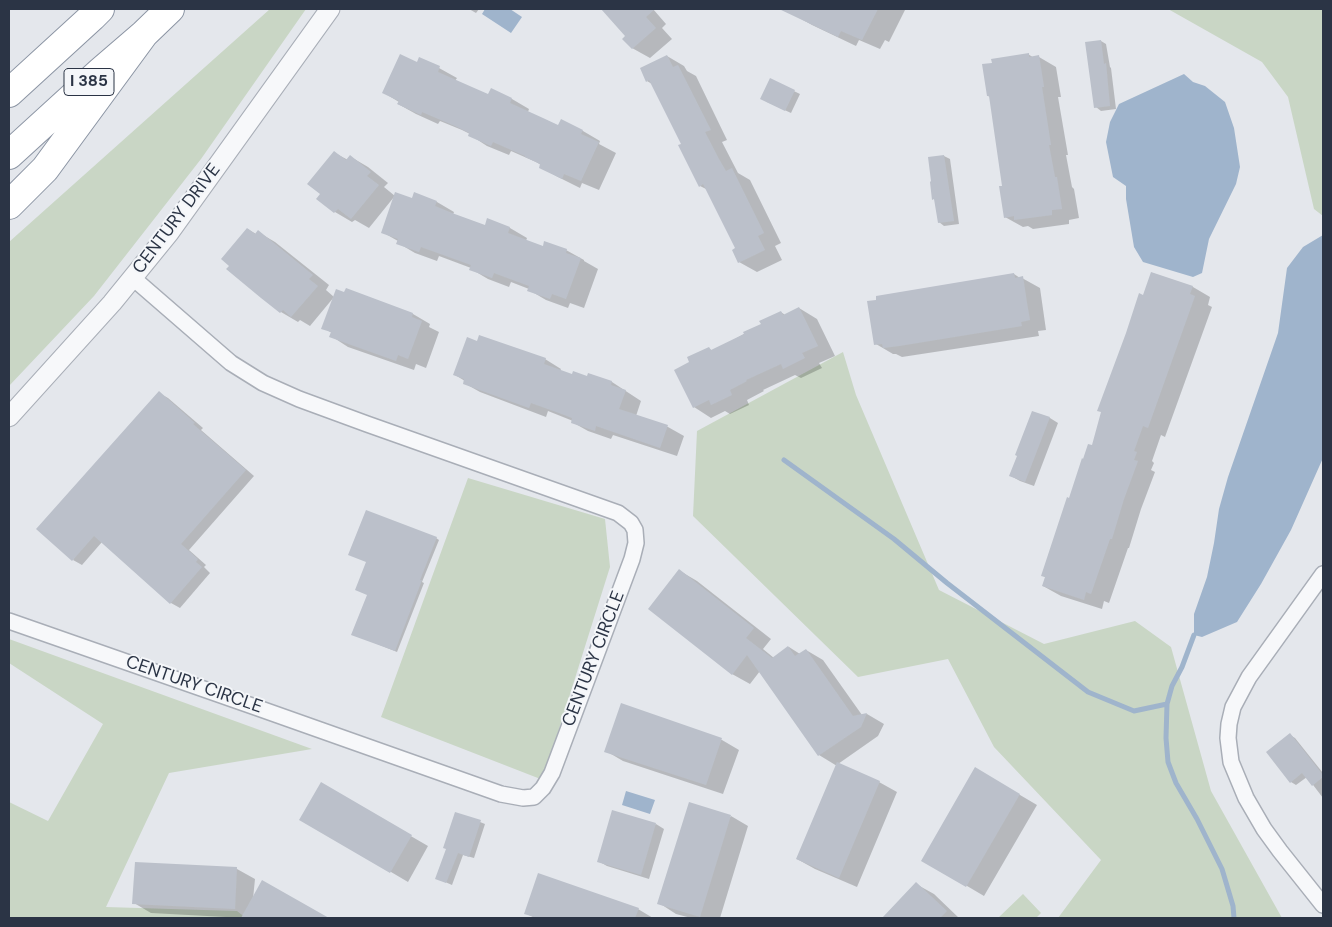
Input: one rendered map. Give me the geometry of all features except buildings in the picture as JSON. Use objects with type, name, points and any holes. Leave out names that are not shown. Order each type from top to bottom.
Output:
[{"type":"highway","name":"I 385","points":[[9,155],[170,9]]},
{"type":"highway","name":"I 385","points":[[9,92],[96,13]]},
{"type":"highway","points":[[9,69],[96,13]]},
{"type":"highway","points":[[9,205],[45,169],[144,34]]},
{"type":"street","name":"CENTURY DRIVE","points":[[9,417],[112,303],[169,233],[330,9]]},
{"type":"street","name":"CENTURY CIRCLE","points":[[9,621],[233,698],[501,794],[523,798],[534,797],[543,788],[552,772],[632,559],[636,543],[635,530],[618,513],[316,406],[263,383],[231,363],[133,278]]},
{"type":"street","points":[[1323,577],[1249,677],[1233,707],[1229,724],[1228,751],[1246,798],[1264,829],[1323,905]]},
{"type":"green space","points":[[270,9],[306,9],[201,159],[94,296],[9,386],[9,242]]},
{"type":"green space","points":[[1168,9],[1323,9],[1323,216],[1314,209],[1288,97],[1262,62]]},
{"type":"green space","points":[[843,352],[856,395],[939,590],[1044,644],[1135,621],[1171,647],[1211,791],[1282,918],[1058,918],[1101,860],[994,747],[948,659],[858,677],[693,516],[697,431]]},
{"type":"green space","points":[[468,478],[605,519],[610,567],[543,780],[381,717]]},
{"type":"green space","points":[[9,639],[312,749],[169,773],[106,907],[237,911],[246,918],[9,918],[9,802],[48,821],[103,724],[9,663]]},
{"type":"green space","points":[[1023,894],[1041,913],[1036,918],[998,918]]},
{"type":"water","points":[[485,9],[510,9],[522,17],[511,33],[482,14]]},
{"type":"water","points":[[1184,74],[1193,82],[1205,86],[1225,102],[1234,128],[1240,167],[1236,184],[1209,239],[1202,273],[1193,277],[1143,262],[1134,247],[1126,199],[1126,186],[1113,177],[1106,142],[1110,122],[1119,104]]},
{"type":"water","points":[[1323,235],[1323,458],[1291,530],[1237,622],[1202,637],[1194,635],[1194,614],[1207,577],[1219,509],[1228,477],[1278,333],[1287,268],[1303,247]]},
{"type":"water","points":[[626,791],[655,800],[650,814],[622,805]]},
{"type":"waterway","points":[[784,460],[894,539],[947,583],[1088,692],[1134,711],[1167,704]]},
{"type":"waterway","points":[[1194,635],[1182,667],[1172,686],[1167,704],[1166,738],[1168,762],[1176,783],[1197,819],[1222,869],[1233,906],[1234,918]]}]
